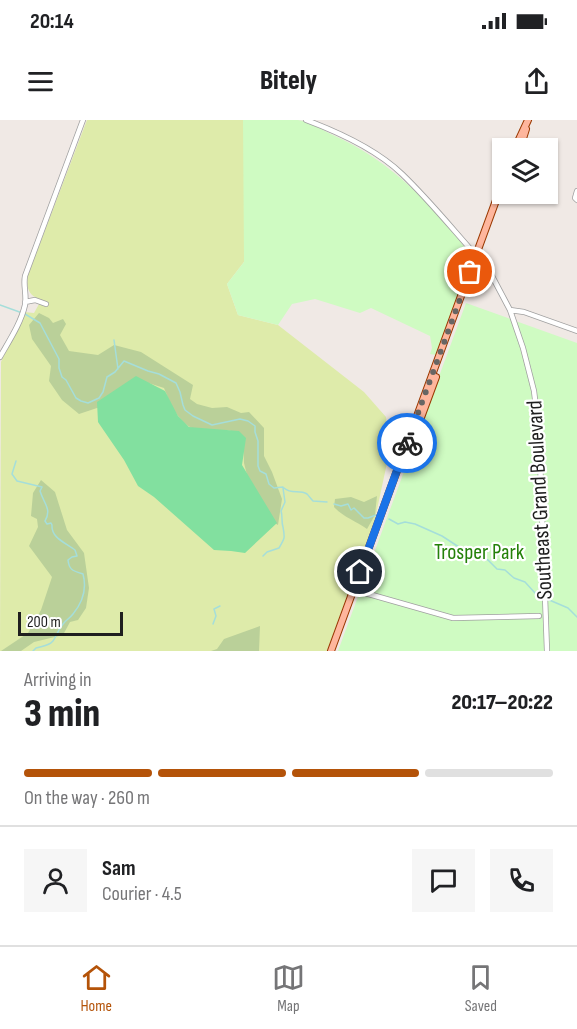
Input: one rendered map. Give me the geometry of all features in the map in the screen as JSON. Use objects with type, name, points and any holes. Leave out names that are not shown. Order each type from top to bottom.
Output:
[{"type":"main road","points":[[522,138],[528,120]]},
{"type":"main road","points":[[333,651],[497,204]]},
{"type":"street","points":[[0,357],[23,309],[25,276],[83,120]]},
{"type":"street","name":"Southeast Grand Boulevard","points":[[306,120],[349,139],[378,156],[401,174],[483,260],[510,310],[528,365],[537,413],[547,651]]},
{"type":"street","points":[[577,190],[575,198],[577,200]]},
{"type":"street","points":[[25,302],[35,300],[46,304]]},
{"type":"street","points":[[510,310],[525,312],[577,331]]},
{"type":"street","points":[[356,590],[453,618],[539,616]]},
{"type":"green space","points":[[87,120],[265,120],[244,262],[227,284],[238,315],[278,325],[364,392],[386,417],[390,449],[375,519],[327,651],[0,651],[1,362],[21,324],[24,312],[34,313],[39,304],[40,299],[33,296],[29,290],[28,275]]},
{"type":"green space","points":[[243,120],[298,120],[316,126],[355,146],[410,186],[456,236],[471,255],[470,265],[436,355],[430,354],[432,348],[430,336],[371,308],[360,313],[315,299],[292,304],[278,325],[238,315],[227,284],[244,262]]},
{"type":"green space","name":"Trosper Park","points":[[466,303],[577,343],[577,651],[338,651]]},
{"type":"green space","points":[[39,313],[53,323],[63,319],[66,324],[60,335],[69,351],[98,355],[114,345],[141,352],[193,385],[190,399],[197,404],[212,408],[227,407],[241,413],[249,412],[264,428],[264,456],[282,499],[278,525],[266,518],[248,479],[244,463],[243,437],[229,431],[207,432],[191,428],[179,417],[164,388],[136,379],[109,404],[79,414],[62,400],[49,381],[51,366],[32,339],[29,325]]},
{"type":"green space","points":[[136,376],[165,391],[178,416],[189,427],[239,431],[246,438],[242,465],[277,523],[245,553],[214,550],[154,497],[138,486],[124,460],[98,422],[97,402]]},
{"type":"green space","points":[[41,480],[55,492],[67,530],[84,553],[89,588],[86,608],[78,620],[70,622],[63,635],[34,642],[21,651],[1,651],[28,633],[41,610],[52,577],[29,546],[38,527],[37,519],[31,516],[33,493]]},
{"type":"green space","points":[[377,496],[375,515],[367,529],[341,514],[334,507],[335,499],[351,497],[364,502]]},
{"type":"green space","points":[[260,626],[259,651],[211,651],[217,649],[224,639]]},
{"type":"waterway","points":[[0,305],[25,314],[40,323],[59,359],[62,377],[76,398],[88,403],[99,398],[107,377],[115,372],[124,361],[159,374],[176,383],[185,410],[193,416],[212,425],[240,419],[255,426],[260,471],[266,474],[269,484],[274,488],[283,487]]},
{"type":"waterway","points":[[114,340],[118,369]]},
{"type":"waterway","points":[[16,461],[12,474],[17,481],[42,487],[40,491],[48,510],[45,521],[47,524],[51,523],[56,537],[75,550],[77,556],[68,560],[69,566],[72,570],[83,574],[85,585],[82,600],[59,629],[54,640],[33,651]]},
{"type":"waterway","points":[[263,556],[279,548],[283,540],[281,511],[285,502],[283,488]]},
{"type":"waterway","points":[[284,488],[307,494],[313,501],[327,502]]},
{"type":"waterway","points":[[334,504],[341,506],[348,504],[351,510],[354,508],[364,518],[376,515]]},
{"type":"waterway","points":[[389,519],[398,524],[405,522],[415,524],[442,536],[465,551],[488,560],[497,569],[505,570],[514,578],[525,582],[535,593],[543,597]]},
{"type":"waterway","points":[[547,599],[568,608],[577,617]]},
{"type":"waterway","points":[[213,624],[216,616],[214,609],[220,606]]},
{"type":"way so far","points":[[407,443],[470,272]]},
{"type":"route","points":[[360,572],[407,443]]}]
